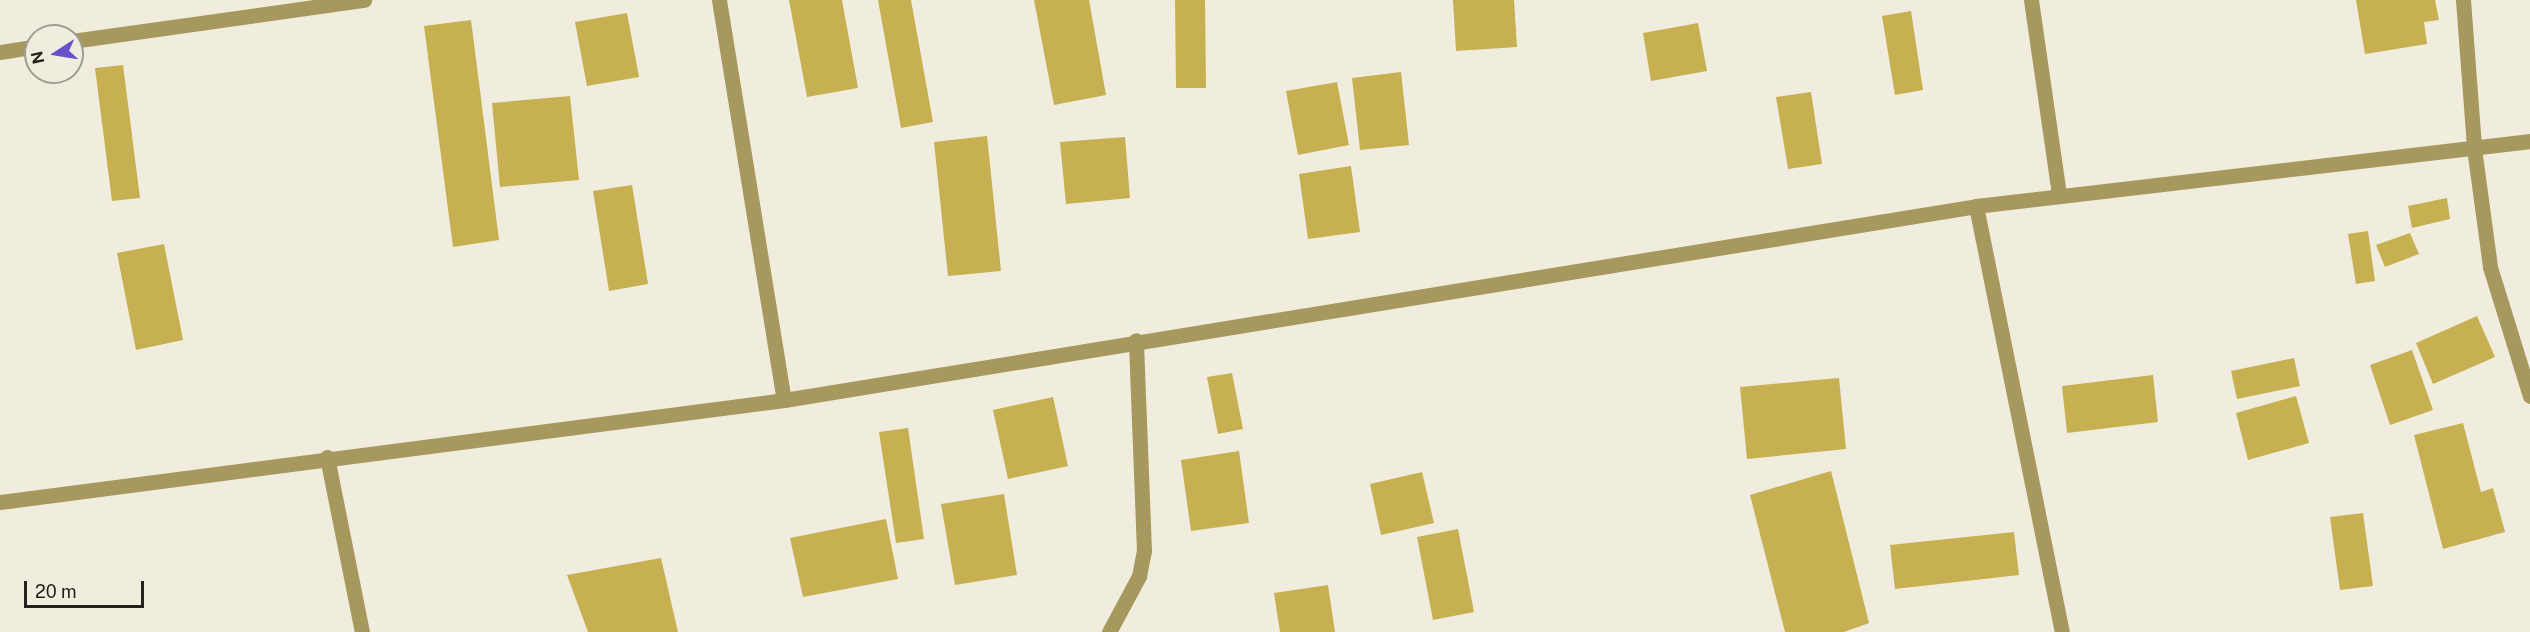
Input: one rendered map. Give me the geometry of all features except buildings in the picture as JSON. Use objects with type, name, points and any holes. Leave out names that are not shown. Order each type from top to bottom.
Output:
[{"type":"street","points":[[84,39],[364,0]]},
{"type":"street","points":[[719,0],[784,400]]},
{"type":"street","points":[[2031,0],[2059,195]]},
{"type":"street","points":[[2463,0],[2474,148],[2490,267],[2530,396]]},
{"type":"street","points":[[0,52],[24,48]]},
{"type":"street","points":[[0,502],[327,457],[784,400],[1136,340],[2059,195],[2530,141]]},
{"type":"street","points":[[1976,207],[2062,632]]},
{"type":"street","points":[[1108,632],[1139,576],[1144,551],[1136,340]]},
{"type":"street","points":[[327,457],[362,632]]}]
